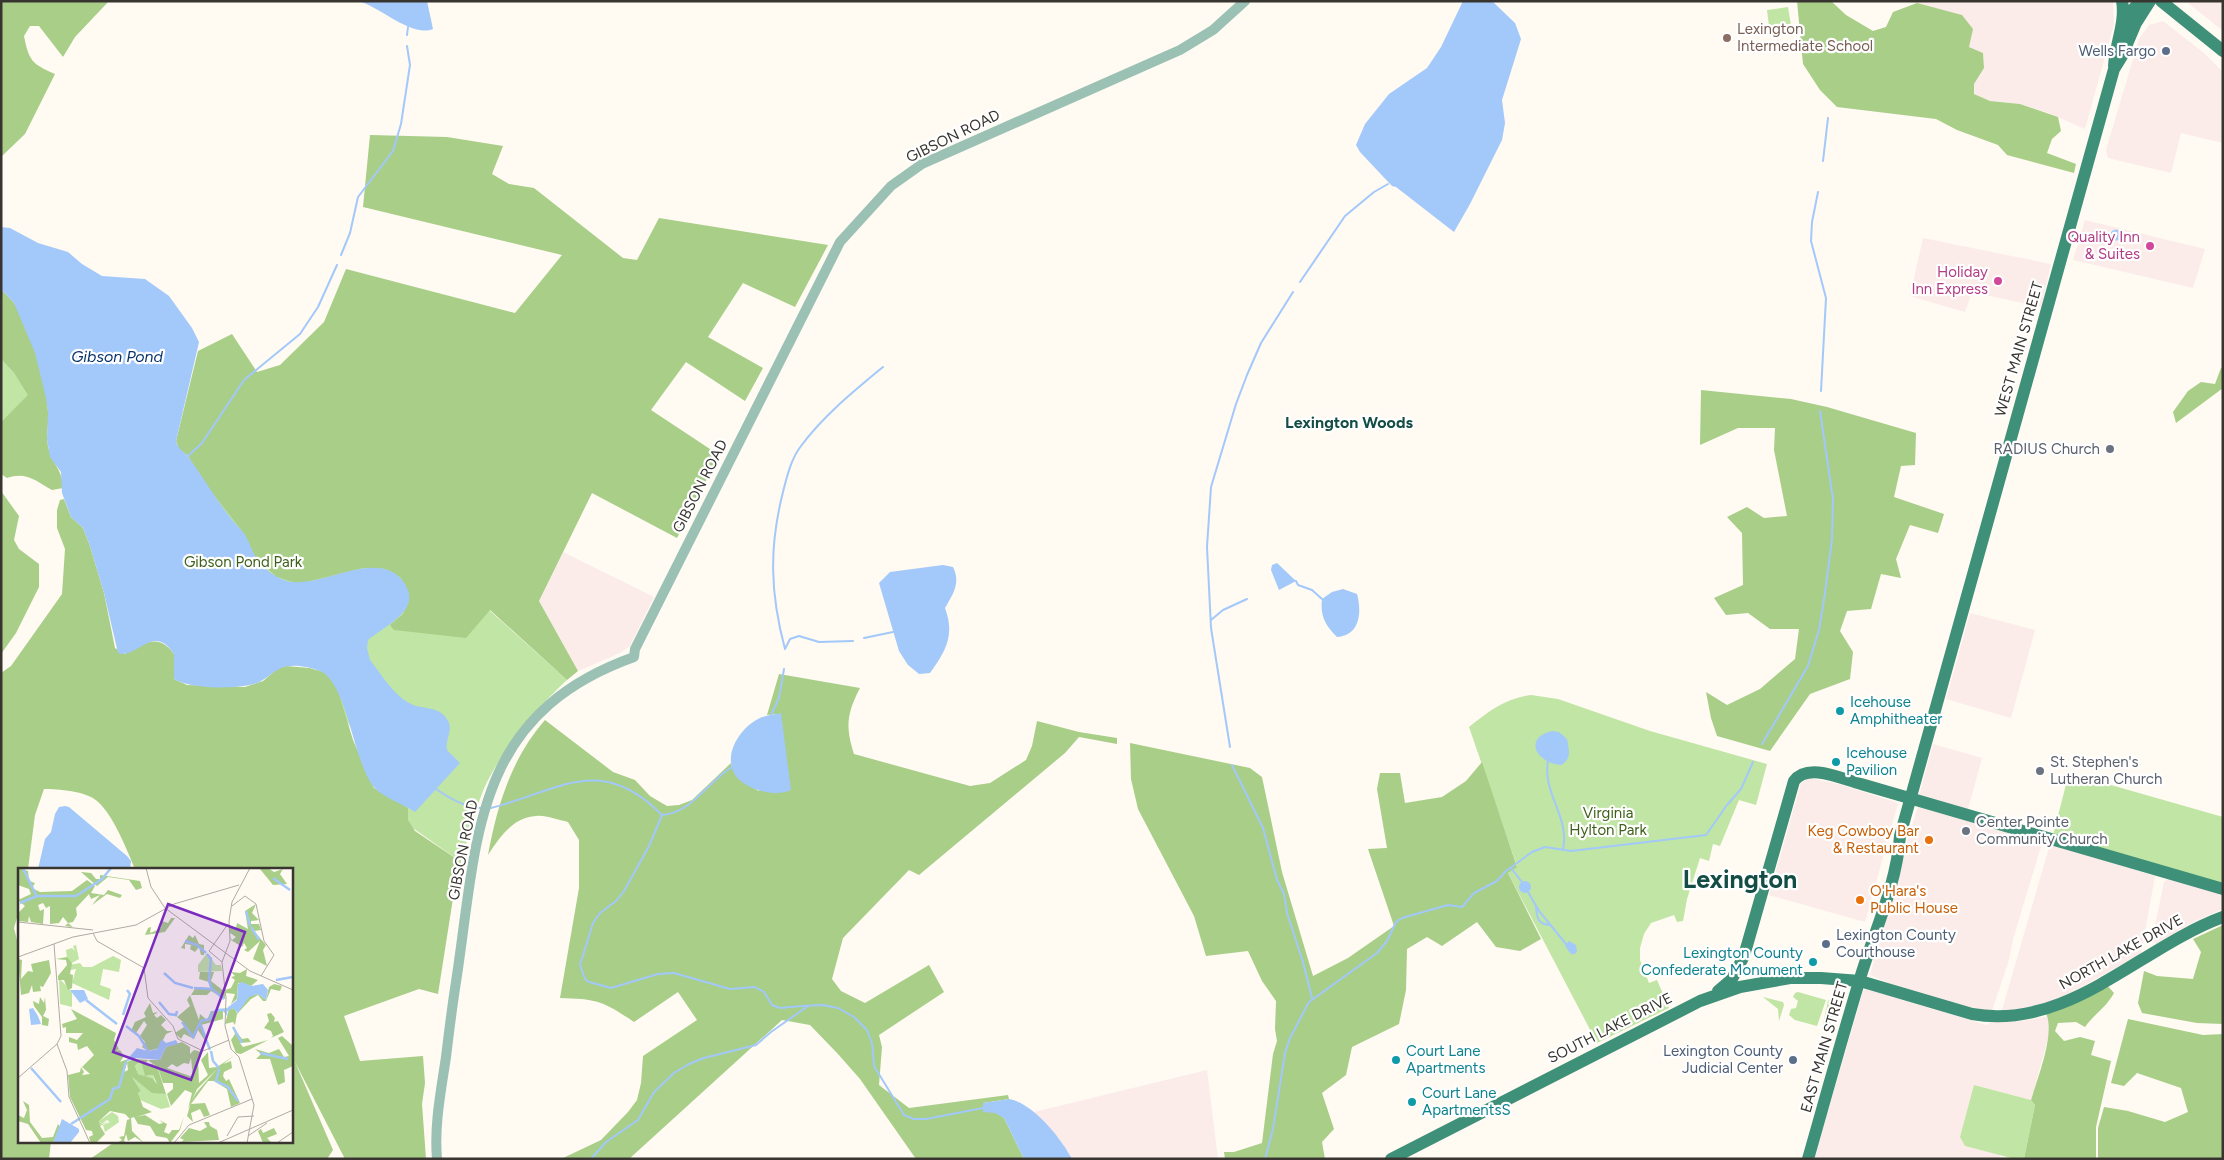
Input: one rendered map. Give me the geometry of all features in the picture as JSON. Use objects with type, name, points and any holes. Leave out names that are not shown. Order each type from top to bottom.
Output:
[{"type":"main road","points":[[2118,39],[2122,17],[2122,1]]},
{"type":"main road","points":[[2114,69],[2115,48],[2118,39],[2132,10],[2141,1]]},
{"type":"main road","name":"WEST MAIN STREET","points":[[1911,799],[2114,69],[2122,56],[2132,31],[2150,1]]},
{"type":"main road","points":[[2161,1],[2223,51]]},
{"type":"main road","points":[[1714,994],[1732,979],[1744,956],[1794,781],[1800,774],[1815,772],[2223,889]]},
{"type":"main road","name":"EAST MAIN STREET","points":[[1808,1159],[1871,944],[1872,927],[1892,848],[1900,836],[1911,799]]},
{"type":"main road","name":"NORTH LAKE DRIVE","points":[[1860,981],[1972,1014],[1996,1017],[2026,1014],[2056,1006],[2085,993],[2188,933],[2223,917]]},
{"type":"main road","points":[[1744,956],[1744,970],[1749,985]]},
{"type":"main road","name":"SOUTH LAKE DRIVE","points":[[1391,1159],[1714,994],[1749,985],[1802,978],[1860,981]]},
{"type":"street","name":"GIBSON ROAD","points":[[437,1159],[436,1134],[439,1102],[480,825],[493,783],[518,738],[550,703],[590,676],[634,658],[635,649],[840,242],[880,197],[900,179],[934,158],[1199,40],[1228,18],[1245,1]]},
{"type":"shaded area","points":[[1915,1],[2113,1],[2114,24],[2085,129],[2046,112],[2020,104],[1990,101],[1974,94],[1974,84],[1984,68],[1983,53],[1969,47],[1915,4]]},
{"type":"shaded area","points":[[2223,1],[2223,31],[2187,2]]},
{"type":"shaded area","points":[[2163,21],[2204,53],[2223,72],[2223,143],[2181,133],[2171,173],[2108,158],[2106,150],[2139,39],[2149,25]]},
{"type":"shaded area","points":[[2085,220],[2205,249],[2193,288],[2073,260]]},
{"type":"shaded area","points":[[1923,238],[2051,264],[2041,307],[1972,292],[1965,312],[1910,296]]},
{"type":"shaded area","points":[[563,552],[654,597],[630,646],[620,653],[578,671],[539,601]]},
{"type":"shaded area","points":[[1970,613],[2035,630],[2011,718],[1946,699]]},
{"type":"shaded area","points":[[1933,744],[1982,758],[1968,809],[1919,796]]},
{"type":"shaded area","points":[[1809,778],[1839,784],[1898,803],[1865,922],[1769,895],[1801,783]]},
{"type":"shaded area","points":[[1919,807],[2042,843],[2014,936],[2008,963],[1992,1011],[1953,1005],[1917,995],[1870,975],[1897,876]]},
{"type":"shaded area","points":[[2050,844],[2155,876],[2141,954],[2072,992],[2045,1004],[2002,1010]]},
{"type":"shaded area","points":[[2168,879],[2223,894],[2223,909],[2193,922],[2156,944],[2152,939],[2164,882]]},
{"type":"shaded area","points":[[1866,989],[1986,1025],[1991,1022],[2022,1021],[2049,1016],[2049,1035],[2031,1100],[1974,1085],[1965,1146],[2000,1155],[1999,1159],[1814,1159],[1863,991]]},
{"type":"shaded area","points":[[1207,1070],[1218,1159],[1072,1159],[1059,1139],[1034,1112]]},
{"type":"green space","points":[[1,1],[109,1],[75,37],[63,57],[39,26],[30,26],[24,36],[30,56],[36,64],[55,74],[25,134],[1,157]]},
{"type":"green space","points":[[1797,1],[1831,1],[1846,15],[1873,31],[1886,27],[1893,12],[1917,3],[1962,15],[1973,29],[1969,47],[1983,53],[1984,68],[1974,84],[1974,94],[1990,101],[2020,104],[2058,117],[2061,131],[2052,139],[2047,153],[2076,164],[2074,173],[2007,155],[1998,145],[1957,130],[1936,119],[1837,107],[1820,90],[1803,64]]},
{"type":"green space","points":[[1788,7],[1792,31],[1770,34],[1767,10]]},
{"type":"green space","points":[[370,135],[447,137],[503,146],[492,174],[509,184],[534,188],[623,258],[637,260],[659,218],[828,245],[795,307],[743,283],[708,337],[763,368],[745,401],[686,362],[651,410],[719,455],[677,538],[592,493],[539,601],[578,671],[567,680],[490,610],[466,638],[394,630],[390,625],[403,614],[409,601],[401,578],[386,569],[363,568],[296,583],[277,577],[256,559],[245,535],[210,490],[188,456],[179,449],[176,441],[198,351],[232,334],[257,372],[280,365],[324,322],[346,269],[515,313],[562,255],[363,207]]},
{"type":"green space","points":[[1,289],[14,303],[20,314],[37,356],[47,400],[48,446],[61,476],[63,488],[52,490],[36,480],[25,476],[7,478],[1,474],[1,422],[28,395],[14,373],[1,359]]},
{"type":"green space","points":[[1,359],[14,373],[29,395],[1,422]]},
{"type":"green space","points":[[2221,368],[2223,368],[2223,388],[2176,423],[2173,412],[2188,391],[2201,382],[2215,384]]},
{"type":"green space","points":[[1701,390],[1791,399],[1827,407],[1916,433],[1915,465],[1901,466],[1894,497],[1944,514],[1938,533],[1910,525],[1896,559],[1901,578],[1881,574],[1871,609],[1847,611],[1840,631],[1853,652],[1850,679],[1810,694],[1770,751],[1717,736],[1706,692],[1727,705],[1760,689],[1795,659],[1799,629],[1770,629],[1748,613],[1726,615],[1714,598],[1743,585],[1742,533],[1727,517],[1747,507],[1764,518],[1787,516],[1774,450],[1775,428],[1738,428],[1700,445]]},
{"type":"green space","points":[[188,456],[489,610],[567,680],[523,727],[495,767],[479,801],[461,862],[410,826]]},
{"type":"green space","points":[[1,491],[19,516],[14,540],[19,549],[39,564],[39,587],[16,633],[1,654]]},
{"type":"green space","points":[[64,499],[71,517],[83,528],[90,546],[104,593],[115,648],[125,654],[151,642],[162,643],[174,654],[174,679],[187,685],[245,687],[263,681],[277,669],[286,666],[310,668],[325,673],[337,687],[353,740],[374,788],[408,808],[408,820],[415,831],[461,862],[457,873],[438,994],[419,989],[344,1016],[360,1061],[423,1056],[425,1083],[422,1104],[426,1159],[345,1159],[295,1062],[333,1150],[327,1159],[90,1159],[115,1142],[292,1142],[292,868],[135,868],[109,814],[97,801],[79,793],[44,789],[35,815],[28,868],[18,868],[18,914],[14,928],[18,944],[18,1142],[51,1142],[49,1159],[1,1159],[1,673],[11,666],[62,594],[65,549],[57,528],[57,510],[60,500]]},
{"type":"green space","points":[[779,674],[860,688],[852,705],[849,720],[849,735],[854,754],[970,786],[990,783],[1026,760],[1032,746],[1037,721],[1079,732],[1117,738],[1117,744],[1079,737],[1065,753],[919,875],[909,870],[843,938],[832,979],[841,991],[865,1003],[929,965],[944,992],[879,1035],[882,1047],[879,1085],[909,1108],[1008,1095],[1009,1099],[983,1103],[1004,1118],[1024,1159],[916,1159],[860,1079],[838,1054],[810,1025],[782,1020],[629,1159],[561,1159],[601,1140],[637,1100],[641,1083],[643,1056],[697,1020],[678,992],[634,1022],[599,1002],[560,998],[579,888],[579,840],[568,822],[544,816],[528,817],[520,820],[507,830],[488,855],[501,801],[514,767],[533,735],[545,720],[613,772],[635,780],[650,796],[667,806],[679,805],[692,800],[731,763],[738,777],[759,791],[778,714],[767,715]]},
{"type":"green space","name":"Virginia Hylton Park","points":[[1531,695],[1558,699],[1650,731],[1767,764],[1756,805],[1739,800],[1720,846],[1713,844],[1709,861],[1700,858],[1687,899],[1683,921],[1677,922],[1674,915],[1651,923],[1644,934],[1640,948],[1640,960],[1649,983],[1657,980],[1669,1008],[1597,1043],[1508,873],[1517,866],[1469,727],[1506,702]]},
{"type":"green space","points":[[1130,743],[1250,768],[1262,777],[1282,872],[1313,976],[1348,958],[1394,926],[1368,849],[1387,848],[1377,789],[1380,773],[1400,773],[1405,803],[1442,797],[1466,781],[1482,762],[1517,867],[1508,873],[1541,939],[1520,951],[1496,947],[1477,922],[1442,946],[1427,937],[1407,949],[1406,990],[1399,1024],[1352,1047],[1346,1075],[1322,1093],[1334,1129],[1322,1142],[1325,1159],[1225,1159],[1224,1152],[1234,1152],[1262,1143],[1273,1054],[1277,1041],[1275,1029],[1276,1001],[1262,981],[1248,951],[1206,956],[1194,916],[1138,809],[1131,779]]},
{"type":"green space","points":[[2069,773],[2223,817],[2223,884],[2053,835]]},
{"type":"green space","points":[[2223,925],[2223,1024],[2197,1023],[2142,1013],[2138,1003],[2144,971],[2157,976],[2193,979],[2201,952],[2193,939]]},
{"type":"green space","points":[[2104,982],[2114,993],[2085,1027],[2076,1022],[2058,1023],[2055,1031],[2064,1041],[2080,1037],[2095,1041],[2091,1055],[2111,1061],[2096,1127],[2096,1159],[2024,1159],[2035,1105],[2031,1100],[2048,1041],[2048,1018],[2044,1010]]},
{"type":"green space","points":[[1798,992],[1826,1000],[1817,1026],[1795,1020],[1789,1015],[1791,1009],[1796,1008],[1798,1001],[1793,997]]},
{"type":"green space","points":[[1835,995],[1836,1013],[1827,1029],[1822,1028],[1828,1001]]},
{"type":"green space","points":[[1763,997],[1783,1002],[1784,1005],[1779,1021],[1778,1009]]},
{"type":"green space","points":[[2128,1019],[2203,1035],[2223,1034],[2223,1159],[2098,1159],[2098,1128],[2104,1107],[2128,1111],[2165,1122],[2188,1112],[2181,1088],[2137,1073],[2124,1086],[2111,1083]]},
{"type":"green space","points":[[1974,1085],[2031,1100],[2035,1105],[2024,1159],[2015,1159],[1965,1146],[1960,1137]]},
{"type":"water","points":[[358,1],[427,1],[433,29],[425,31],[415,29]]},
{"type":"water","points":[[1463,1],[1492,1],[1515,23],[1521,39],[1502,100],[1505,123],[1502,140],[1454,232],[1396,187],[1392,186],[1360,152],[1356,145],[1365,124],[1389,94],[1427,68],[1441,47]]},
{"type":"water","name":"Gibson Pond","points":[[1,227],[10,228],[38,243],[68,252],[82,264],[102,276],[145,279],[169,296],[192,328],[199,342],[176,441],[177,444],[190,459],[227,513],[244,533],[255,556],[267,570],[283,580],[301,582],[366,568],[381,568],[394,573],[405,584],[409,594],[409,602],[399,617],[368,640],[367,648],[370,660],[403,699],[414,705],[437,710],[446,717],[450,727],[447,750],[460,763],[415,812],[387,797],[373,786],[360,759],[337,690],[329,678],[320,671],[305,667],[288,666],[279,669],[260,682],[249,685],[239,687],[203,687],[174,679],[174,654],[166,645],[159,641],[152,641],[132,652],[118,653],[104,593],[90,546],[83,528],[71,517],[62,493],[61,472],[50,457],[47,439],[48,412],[46,398],[35,353],[14,303],[1,289]]},
{"type":"water","points":[[2116,229],[2122,235],[2116,241],[2110,235]]},
{"type":"water","points":[[1277,563],[1296,581],[1279,590],[1271,570],[1272,565]]},
{"type":"water","points":[[943,565],[953,567],[956,578],[955,588],[945,608],[948,618],[949,635],[944,650],[930,673],[919,674],[908,665],[899,651],[879,583],[890,572]]},
{"type":"water","points":[[1343,589],[1357,594],[1359,615],[1358,622],[1351,632],[1345,636],[1337,637],[1324,620],[1322,599],[1332,592]]},
{"type":"water","points":[[781,713],[791,790],[776,793],[750,787],[743,783],[733,771],[731,756],[733,748],[741,734],[752,723],[758,719]]},
{"type":"water","points":[[1552,731],[1559,732],[1567,739],[1568,757],[1561,765],[1545,760],[1536,750],[1538,739],[1543,734]]},
{"type":"water","points":[[59,807],[69,807],[127,856],[131,861],[130,868],[38,868],[45,839],[51,832],[55,814]]},
{"type":"water","points":[[1525,881],[1531,887],[1525,893],[1519,887]]},
{"type":"water","points":[[1569,941],[1576,945],[1577,951],[1575,954],[1571,954],[1565,946]]},
{"type":"water","points":[[1009,1099],[1018,1102],[1037,1114],[1061,1141],[1072,1159],[1024,1159],[1004,1118],[995,1113],[983,1112],[983,1103]]},
{"type":"waterway","points":[[407,35],[408,27]]},
{"type":"waterway","points":[[341,255],[350,233],[358,197],[393,151],[401,124],[410,65],[407,46]]},
{"type":"waterway","points":[[1823,161],[1828,118]]},
{"type":"waterway","points":[[1300,282],[1345,216],[1374,192],[1388,184]]},
{"type":"waterway","points":[[1818,192],[1812,222],[1811,241],[1826,298],[1821,391]]},
{"type":"waterway","points":[[188,456],[202,443],[244,380],[300,334],[318,307],[337,265]]},
{"type":"waterway","points":[[1230,747],[1211,628],[1207,547],[1211,487],[1236,404],[1247,375],[1261,343],[1293,292]]},
{"type":"waterway","points":[[785,649],[776,609],[773,570],[778,512],[790,468],[798,451],[819,424],[839,404],[883,367]]},
{"type":"waterway","points":[[1762,744],[1808,666],[1819,630],[1832,539],[1833,499],[1820,411]]},
{"type":"waterway","points":[[1296,581],[1298,585],[1312,590],[1322,599]]},
{"type":"waterway","points":[[1211,620],[1223,610],[1247,599]]},
{"type":"waterway","points":[[864,638],[893,632]]},
{"type":"waterway","points":[[785,649],[790,639],[799,636],[819,642],[853,641]]},
{"type":"waterway","points":[[771,715],[779,698],[784,669]]},
{"type":"waterway","points":[[1548,761],[1547,773],[1549,784],[1563,826],[1563,849]]},
{"type":"waterway","points":[[1265,1159],[1273,1129],[1285,1053],[1290,1038],[1309,1002],[1377,953],[1387,941],[1396,922],[1402,918],[1448,905],[1462,907],[1474,893],[1497,881],[1506,871],[1532,852],[1545,847],[1571,851],[1706,835],[1741,789],[1753,762]]},
{"type":"waterway","points":[[1232,765],[1263,828],[1277,880],[1284,894],[1287,913],[1303,962],[1312,998]]},
{"type":"waterway","points":[[662,815],[673,813],[691,803],[732,767]]},
{"type":"waterway","points":[[491,808],[559,786],[599,781],[619,785],[640,796],[662,815]]},
{"type":"waterway","points":[[436,789],[452,799],[475,808],[481,808]]},
{"type":"waterway","points":[[662,815],[649,846],[624,891],[616,901],[600,913],[593,923],[580,965],[585,979],[589,982],[611,988],[658,974],[674,973],[730,989],[755,987],[764,992],[772,1005],[780,1008],[823,1005],[838,1008],[854,1017],[867,1030],[872,1043],[874,1066],[904,1115],[914,1119],[926,1119],[983,1108]]},
{"type":"waterway","points":[[1511,868],[1522,882]]},
{"type":"waterway","points":[[1528,892],[1539,911],[1566,944]]},
{"type":"waterway","points":[[1536,907],[1539,920],[1550,925]]},
{"type":"waterway","points":[[591,1159],[606,1142],[638,1120],[654,1092],[674,1073],[704,1058],[756,1045],[808,1006]]},
{"type":"place","name":"Lexington Intermediate School","points":[[1727,38]]},
{"type":"place","name":"Wells Fargo","points":[[2166,51]]},
{"type":"place","name":"Quality Inn & Suites","points":[[2150,246]]},
{"type":"place","name":"Holiday Inn Express","points":[[1998,281]]},
{"type":"place","name":"RADIUS Church","points":[[2110,449]]},
{"type":"place","name":"Icehouse Amphitheater","points":[[1840,711]]},
{"type":"place","name":"Icehouse Pavilion","points":[[1836,762]]},
{"type":"place","name":"St. Stephen's Lutheran Church","points":[[2040,771]]},
{"type":"place","name":"Center Pointe Community Church","points":[[1966,831]]},
{"type":"place","name":"Keg Cowboy Bar & Restaurant","points":[[1929,840]]},
{"type":"place","name":"O'Hara's Public House","points":[[1860,900]]},
{"type":"place","name":"Lexington County Courthouse","points":[[1826,944]]},
{"type":"place","name":"Lexington County Confederate Monument","points":[[1813,962]]},
{"type":"place","name":"Court Lane Apartments","points":[[1396,1060]]},
{"type":"place","name":"Lexington County Judicial Center","points":[[1793,1060]]},
{"type":"place","name":"Court Lane ApartmentsS","points":[[1412,1102]]},
{"type":"district","name":"Lexington Woods","points":[[1349,422]]},
{"type":"district","name":"Lexington","points":[[1740,879]]},
{"type":"park label","name":"Gibson Pond Park","points":[[243,562]]}]
